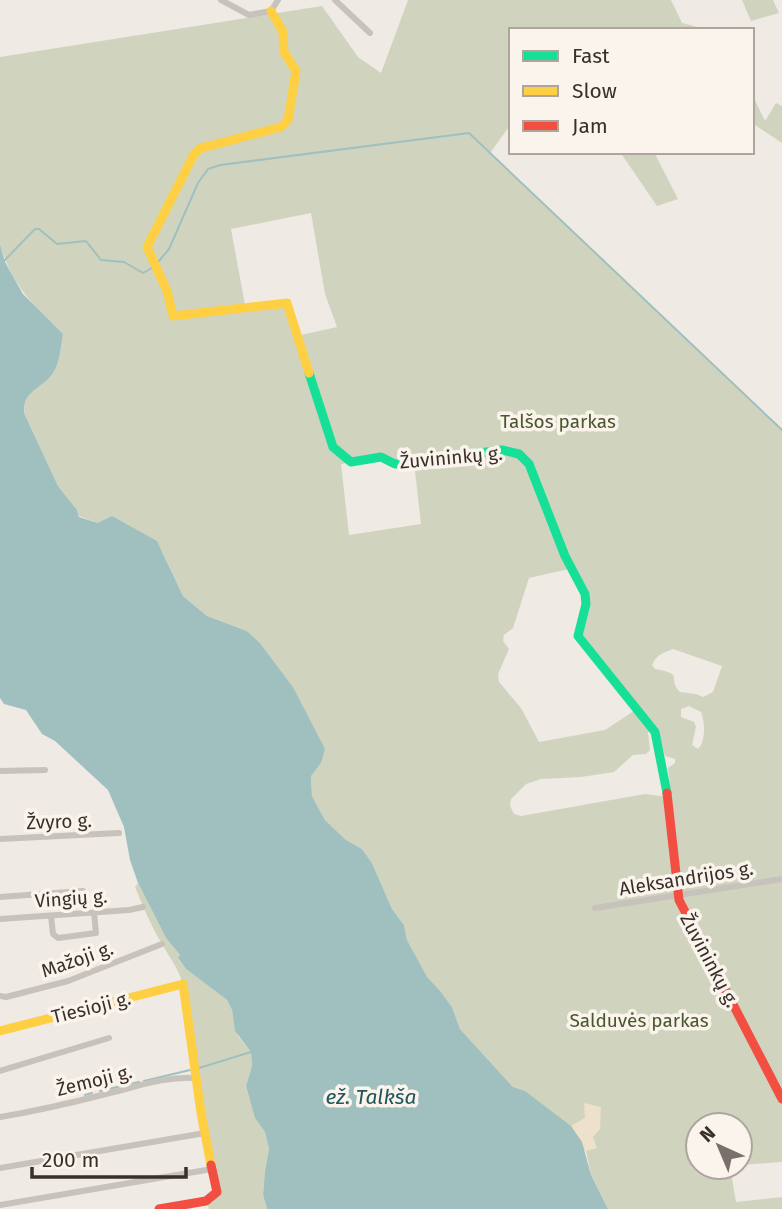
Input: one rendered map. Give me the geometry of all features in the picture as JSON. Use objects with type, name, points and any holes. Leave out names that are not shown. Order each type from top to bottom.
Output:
[{"type":"street","points":[[221,0],[249,15],[271,11],[278,0]]},
{"type":"street","points":[[335,0],[370,33]]},
{"type":"street","name":"Žuvininkų g.","points":[[271,11],[283,32],[284,52],[296,71],[288,120],[281,127],[201,148],[194,154],[147,247],[167,291],[173,316],[287,303],[333,447],[351,461],[381,457],[396,464],[502,450],[519,454],[529,464],[566,560],[579,579],[586,597],[578,636],[649,724],[658,741],[671,822],[677,895],[782,1099]]},
{"type":"street","points":[[0,771],[46,770]]},
{"type":"street","name":"Žvyro g.","points":[[0,839],[120,833]]},
{"type":"street","name":"Aleksandrijos g.","points":[[595,908],[782,879]]},
{"type":"street","points":[[0,897],[83,891]]},
{"type":"street","name":"Vingių g.","points":[[0,919],[143,907]]},
{"type":"street","points":[[51,916],[52,934],[58,938],[96,933],[94,912]]},
{"type":"street","name":"Mažoji g.","points":[[0,996],[6,997],[68,981],[162,944]]},
{"type":"street","name":"Tiesioji g.","points":[[0,1031],[183,984],[196,1078]]},
{"type":"street","points":[[0,1072],[109,1038]]},
{"type":"street","name":"Žemoji g.","points":[[0,1117],[72,1103],[150,1082],[183,1077],[196,1078]]},
{"type":"street","points":[[159,1209],[206,1200],[216,1192],[196,1078]]},
{"type":"street","points":[[0,1168],[205,1133]]},
{"type":"street","points":[[0,1205],[212,1169]]},
{"type":"green space","name":"Talšos parkas","points":[[408,0],[671,0],[682,23],[701,28],[509,28],[509,127],[490,153],[782,430],[782,1162],[754,1164],[754,1111],[684,1111],[684,1181],[732,1181],[736,1202],[782,1197],[782,1209],[608,1209],[591,1175],[586,1151],[525,1091],[513,1087],[460,1029],[452,1007],[427,978],[407,940],[404,925],[392,909],[372,863],[362,849],[346,840],[325,820],[312,796],[311,775],[321,763],[305,712],[293,687],[260,643],[247,631],[207,616],[183,596],[162,551],[79,516],[58,486],[24,413],[30,394],[49,378],[55,369],[63,334],[17,282],[0,244],[0,57],[322,6],[358,57],[381,73]],"holes":[[[311,213],[325,294],[337,327],[301,335],[288,299],[245,305],[231,229]],[[381,457],[395,464],[414,462],[421,524],[349,535],[341,464]],[[573,568],[586,604],[580,641],[637,709],[605,730],[539,742],[521,708],[499,682],[498,674],[509,649],[503,641],[504,635],[513,628],[529,578]],[[673,649],[722,666],[713,692],[703,697],[680,692],[673,675],[655,669],[652,665],[660,655]],[[689,706],[701,712],[703,721],[704,731],[698,749],[692,745],[696,727],[694,722],[681,717],[681,709]],[[657,731],[665,756],[675,759],[675,763],[668,768],[671,794],[645,794],[521,816],[514,814],[510,806],[511,799],[526,784],[541,779],[614,772],[633,755],[646,754],[650,750],[648,732]]]},
{"type":"green space","points":[[742,0],[773,0],[779,13],[751,21]]},
{"type":"green space","points":[[754,98],[765,121],[776,103],[782,106],[782,143],[754,124]]},
{"type":"green space","points":[[621,154],[655,154],[678,199],[657,206]]},
{"type":"green space","points":[[138,883],[166,938],[180,955],[178,959],[186,969],[227,1000],[238,1036],[251,1052],[252,1066],[246,1086],[255,1117],[265,1132],[269,1149],[263,1195],[267,1209],[209,1209],[206,1201],[217,1191],[183,984],[147,916],[135,887]]},
{"type":"sand","points":[[584,1103],[601,1107],[600,1129],[593,1137],[597,1148],[586,1151],[571,1126],[585,1118]]},
{"type":"water","name":"ež. Talkša","points":[[0,244],[5,262],[23,294],[63,334],[55,369],[49,378],[30,394],[24,413],[58,486],[77,510],[79,517],[98,523],[112,516],[157,541],[183,596],[207,616],[247,631],[260,643],[293,687],[325,749],[321,763],[311,776],[312,796],[325,820],[346,840],[362,849],[372,863],[392,909],[404,925],[407,940],[427,977],[452,1007],[460,1029],[513,1087],[525,1091],[571,1126],[582,1142],[591,1175],[608,1209],[267,1209],[263,1195],[269,1149],[265,1132],[255,1118],[246,1086],[252,1066],[251,1052],[235,1031],[232,1010],[227,1000],[186,969],[178,958],[180,955],[166,938],[138,883],[130,860],[124,827],[108,790],[55,741],[42,734],[26,710],[4,704],[0,698]]},
{"type":"waterway","points":[[159,261],[169,249],[198,183],[208,169],[220,165],[469,133],[782,430]]},
{"type":"waterway","points":[[0,265],[35,229],[39,229],[57,244],[86,241],[101,260],[124,262],[143,273],[152,268]]},
{"type":"waterway","points":[[199,1068],[251,1052]]},
{"type":"waterway","points":[[144,1081],[190,1070]]},
{"type":"waterway","points":[[100,1091],[139,1082]]},
{"type":"waterway","points":[[85,1095],[92,1093]]},
{"type":"traffic: fast","points":[[309,373],[333,447],[351,462],[381,457],[395,464],[502,450],[519,454],[529,464],[565,556],[585,594],[586,604],[578,636],[655,732],[667,793]]},
{"type":"traffic: slow","points":[[271,11],[283,32],[284,52],[296,71],[288,120],[281,127],[201,148],[194,154],[147,247],[167,291],[173,316],[287,303],[309,373]]},
{"type":"traffic: slow","points":[[0,1031],[183,984],[211,1165]]},
{"type":"traffic: jam","points":[[667,793],[679,900],[782,1099]]},
{"type":"traffic: jam","points":[[159,1209],[206,1201],[217,1192],[211,1165]]},
{"type":"park label","name":"Salduvės parkas","points":[[639,1020]]}]
